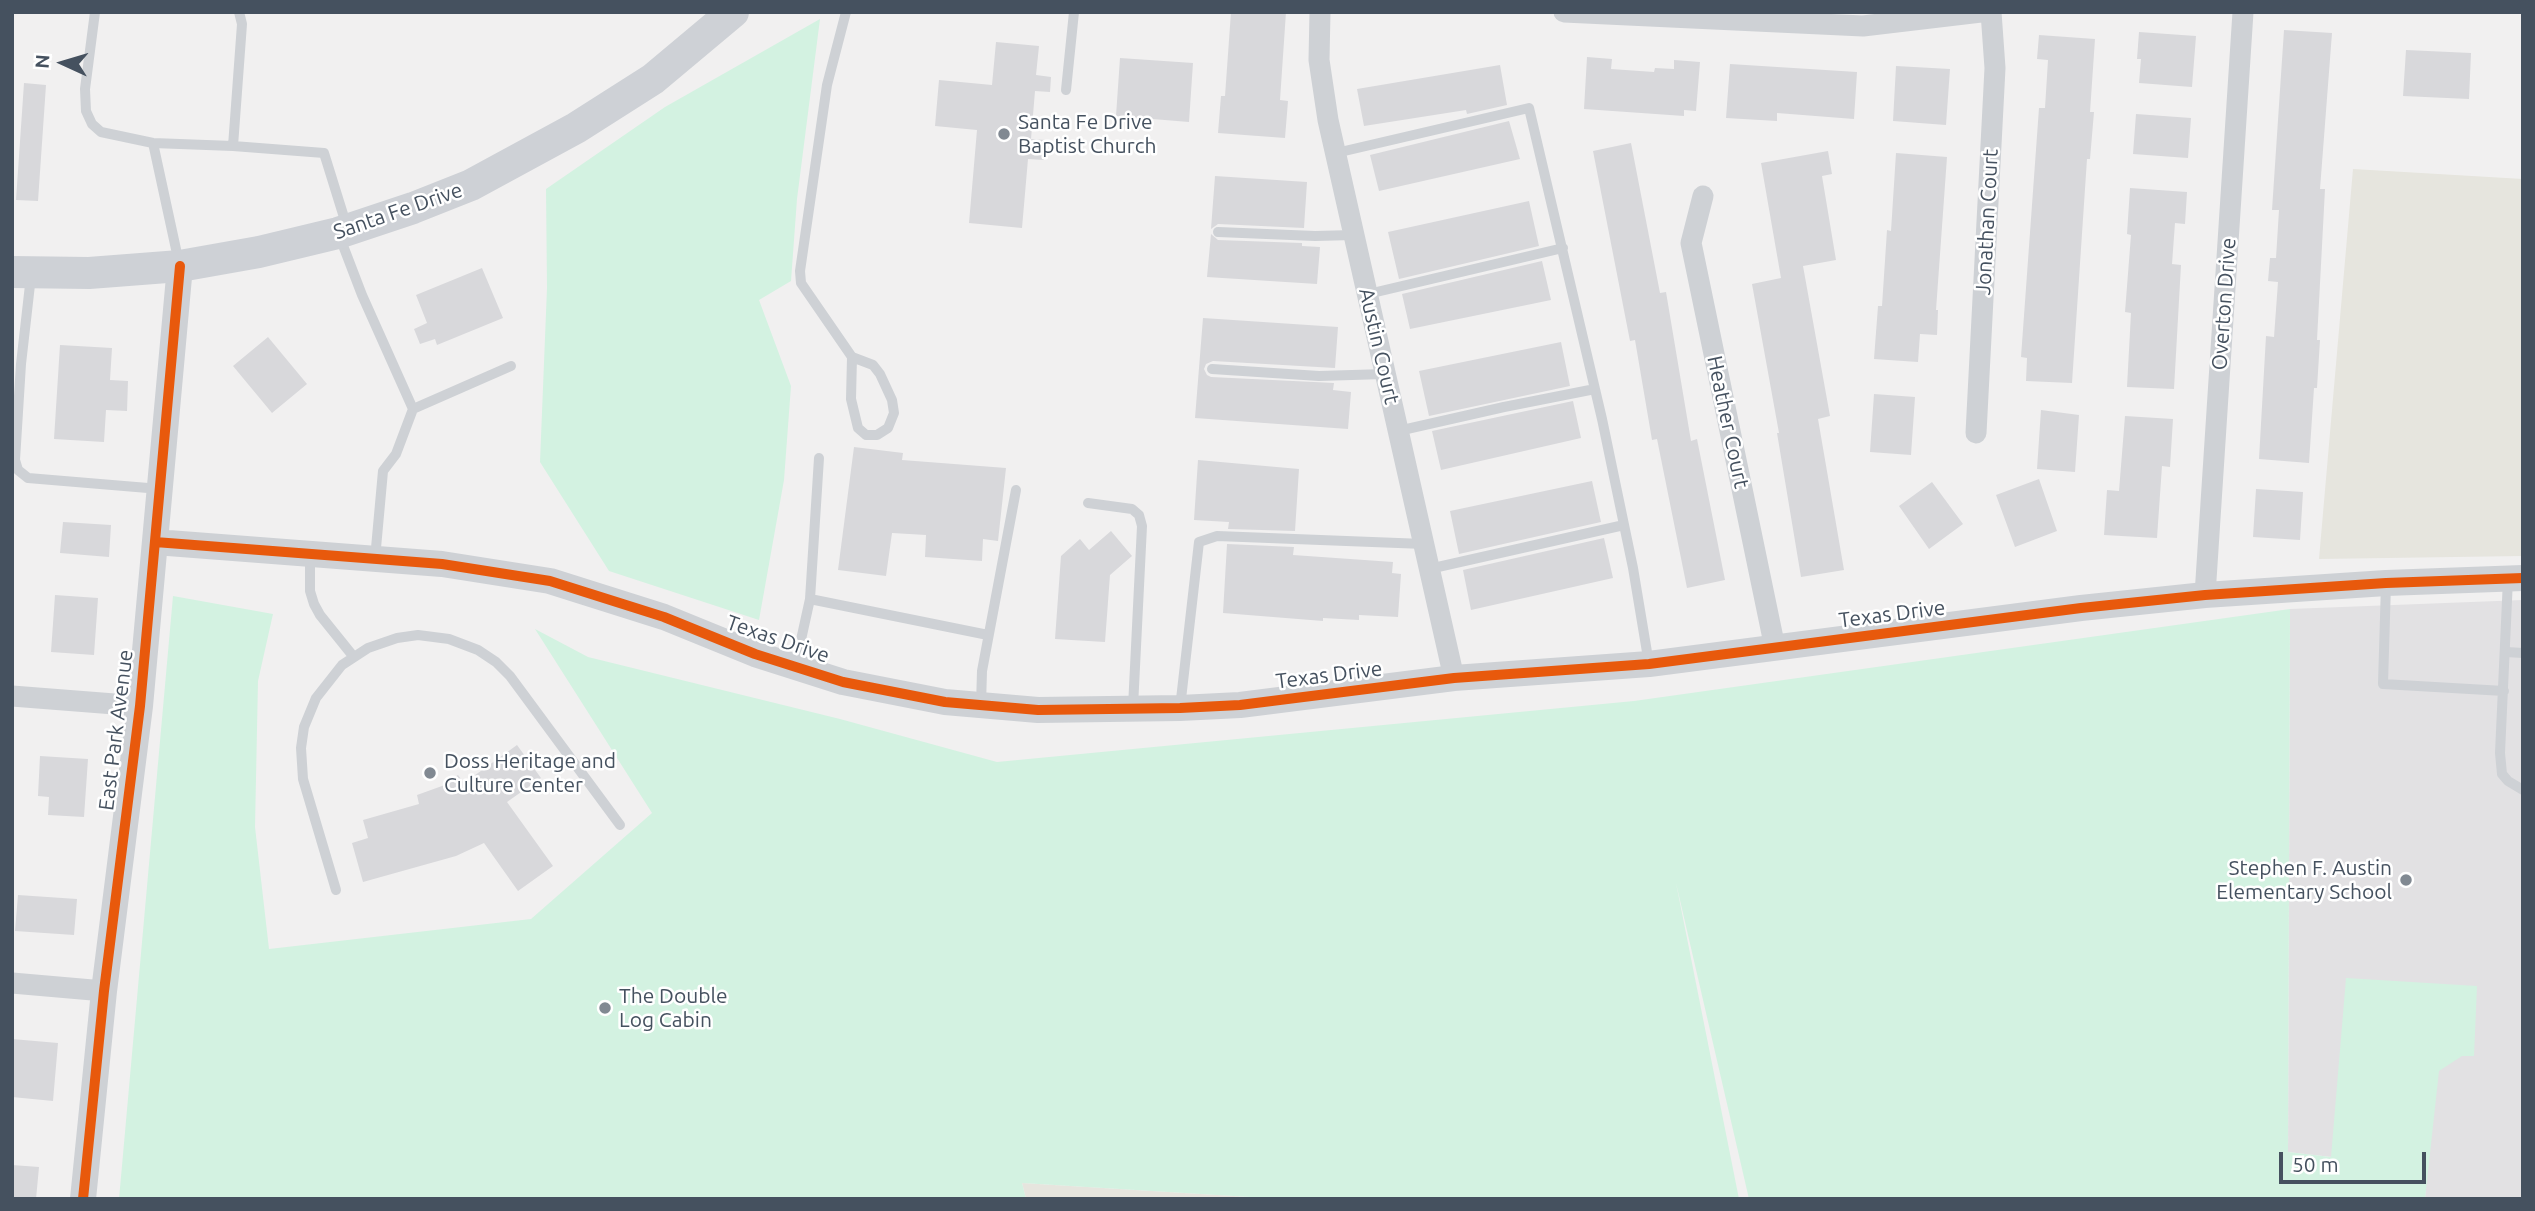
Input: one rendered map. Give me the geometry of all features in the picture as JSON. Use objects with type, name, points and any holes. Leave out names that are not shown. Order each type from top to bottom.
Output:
[{"type":"main road","name":"Santa Fe Drive","points":[[22,273],[89,273],[180,266],[259,252],[343,232],[413,208],[471,185],[540,149],[653,79],[733,12]]},
{"type":"street","name":"Austin Court","points":[[1320,12],[1319,60],[1336,153],[1454,678]]},
{"type":"street","points":[[1564,12],[1863,26],[1981,12]]},
{"type":"street","name":"Jonathan Court","points":[[1976,433],[1995,68],[1991,12]]},
{"type":"street","name":"Overton Drive","points":[[2206,595],[2243,12]]},
{"type":"street","name":"Heather Court","points":[[1703,196],[1691,243],[1775,648]]},
{"type":"street","name":"East Park Avenue","points":[[83,1199],[104,991],[140,706],[180,266]]},
{"type":"street","name":"Texas Drive","points":[[155,542],[442,564],[550,581],[664,617],[755,654],[843,682],[945,702],[1038,710],[1133,710],[1240,705],[1454,678],[1649,664],[2081,608],[2206,595],[2386,583],[2516,579]]},
{"type":"street","points":[[12,696],[140,706]]},
{"type":"street","points":[[12,983],[104,991]]},
{"type":"lane","points":[[95,12],[85,89],[86,111],[92,124],[101,132],[153,143],[324,153],[362,295],[413,409],[396,454],[383,471],[375,559]]},
{"type":"lane","points":[[233,146],[242,24],[239,12]]},
{"type":"lane","points":[[846,12],[827,85],[800,271],[801,283],[852,357],[873,365],[880,374],[892,400],[894,413],[888,428],[877,435],[866,435],[858,428],[851,399],[852,357]]},
{"type":"lane","points":[[1066,90],[1074,12]]},
{"type":"lane","points":[[1336,153],[1529,108],[1595,389],[1624,525],[1649,664]]},
{"type":"lane","points":[[153,143],[180,266]]},
{"type":"lane","points":[[1218,232],[1315,236],[1354,234]]},
{"type":"lane","points":[[1368,294],[1563,248]]},
{"type":"lane","points":[[22,273],[21,364],[15,460],[18,470],[28,478],[160,489]]},
{"type":"lane","points":[[413,409],[511,366]]},
{"type":"lane","points":[[1212,369],[1319,376],[1385,374]]},
{"type":"lane","points":[[1398,431],[1595,389]]},
{"type":"lane","points":[[795,667],[810,599],[819,458]]},
{"type":"lane","points":[[981,705],[982,671],[1016,490]]},
{"type":"lane","points":[[1088,503],[1132,509],[1139,515],[1142,526],[1133,710]]},
{"type":"lane","points":[[1429,569],[1624,525]]},
{"type":"lane","points":[[1180,708],[1199,542],[1216,536],[1424,544]]},
{"type":"lane","points":[[310,554],[310,591],[314,604],[353,656]]},
{"type":"lane","points":[[2516,579],[2506,652],[2500,753],[2502,774],[2523,790]]},
{"type":"lane","points":[[2386,583],[2383,684],[2504,691]]},
{"type":"lane","points":[[810,599],[988,635]]},
{"type":"lane","points":[[336,890],[303,779],[301,748],[307,717],[316,698],[334,673],[353,656],[387,640],[418,635],[449,639],[487,655],[510,676],[621,825]]},
{"type":"lane","points":[[2506,652],[2523,653]]},
{"type":"shaded area","points":[[2353,169],[2523,179],[2523,556],[2319,559]]},
{"type":"shaded area","name":"Stephen F. Austin Elementary School","points":[[2523,600],[2523,1199],[2425,1199],[2427,1168],[2288,1152],[2290,609]]},
{"type":"shaded area","points":[[1022,1183],[1282,1199],[1026,1199]]},
{"type":"green space","points":[[820,19],[797,199],[791,281],[759,300],[791,386],[784,480],[759,620],[609,571],[540,462],[547,288],[546,189],[665,107]]},
{"type":"green space","points":[[173,596],[273,614],[258,681],[255,827],[269,949],[531,919],[652,813],[535,629],[588,657],[840,719],[997,762],[1634,701],[2290,609],[2288,1152],[2331,1157],[2346,978],[2477,986],[2474,1056],[2462,1056],[2439,1071],[2425,1199],[1749,1199],[1676,883],[1739,1199],[1282,1199],[1022,1183],[1026,1199],[119,1199]]},
{"type":"building","points":[[1231,12],[1286,12],[1280,100],[1288,101],[1285,138],[1218,133],[1221,96],[1225,96]]},
{"type":"building","points":[[2284,30],[2332,33],[2320,189],[2325,189],[2317,340],[2320,340],[2309,463],[2259,459],[2266,336],[2274,337],[2278,282],[2268,281],[2270,258],[2276,258],[2279,210],[2272,210]]},
{"type":"building","points":[[2139,32],[2196,36],[2192,87],[2139,83]]},
{"type":"building","points":[[2039,35],[2095,39],[2090,112],[2094,112],[2090,159],[2087,159],[2072,383],[2026,381],[2027,358],[2021,357],[2039,108],[2045,108],[2048,60],[2037,59]]},
{"type":"building","name":"Santa Fe Drive Baptist Church","points":[[996,42],[1039,46],[1036,75],[1051,77],[1050,92],[1035,91],[1031,139],[1045,140],[1044,160],[1028,159],[1022,228],[969,223],[977,130],[935,126],[939,80],[992,85]]},
{"type":"building","points":[[2406,50],[2471,53],[2469,99],[2403,96]]},
{"type":"building","points":[[1587,57],[1612,59],[1611,69],[1654,72],[1655,68],[1674,69],[1674,60],[1700,62],[1696,111],[1684,110],[1684,116],[1584,109]]},
{"type":"building","points":[[1120,58],[1193,63],[1189,122],[1116,116]]},
{"type":"building","points":[[1730,64],[1857,72],[1854,119],[1777,113],[1777,121],[1726,118]]},
{"type":"building","points":[[1500,65],[1507,105],[1467,114],[1466,110],[1364,126],[1357,89]]},
{"type":"building","points":[[1896,66],[1950,69],[1946,125],[1893,121]]},
{"type":"building","points":[[24,83],[46,85],[38,201],[16,200]]},
{"type":"building","points":[[2136,114],[2191,118],[2188,158],[2133,154]]},
{"type":"building","points":[[1509,121],[1520,159],[1379,191],[1370,155]]},
{"type":"building","points":[[1631,143],[1660,293],[1666,292],[1691,441],[1697,439],[1725,580],[1687,588],[1657,439],[1652,440],[1635,340],[1630,341],[1593,151]]},
{"type":"building","points":[[1828,151],[1832,174],[1822,176],[1836,260],[1803,266],[1830,416],[1818,419],[1844,570],[1801,577],[1752,284],[1781,278],[1761,163]]},
{"type":"building","points":[[1896,153],[1947,157],[1936,310],[1937,335],[1920,334],[1918,362],[1874,359],[1878,306],[1882,306],[1887,230],[1891,231]]},
{"type":"building","points":[[1215,176],[1307,182],[1304,228],[1218,224],[1211,229]]},
{"type":"building","points":[[2130,188],[2187,192],[2185,224],[2175,223],[2172,264],[2181,265],[2174,389],[2127,387],[2131,313],[2125,312],[2131,235],[2127,234]]},
{"type":"building","points":[[1529,201],[1539,246],[1399,279],[1388,232]]},
{"type":"building","points":[[1211,234],[1218,240],[1302,243],[1302,246],[1320,247],[1317,284],[1207,277]]},
{"type":"building","points":[[1542,261],[1551,300],[1410,329],[1402,294]]},
{"type":"building","points":[[482,268],[503,318],[437,345],[435,339],[420,344],[414,329],[427,323],[416,295]]},
{"type":"building","points":[[1203,318],[1338,327],[1335,368],[1213,361],[1206,364],[1204,369],[1211,377],[1334,383],[1333,390],[1351,392],[1348,429],[1195,418]]},
{"type":"building","points":[[268,337],[307,384],[272,413],[233,366]]},
{"type":"building","points":[[1561,342],[1570,386],[1429,416],[1419,371]]},
{"type":"building","points":[[60,345],[112,348],[110,380],[128,381],[127,411],[106,410],[104,442],[54,439]]},
{"type":"building","points":[[1874,394],[1915,397],[1911,455],[1870,452]]},
{"type":"building","points":[[1573,401],[1581,438],[1441,470],[1432,431]]},
{"type":"building","points":[[2041,410],[2079,415],[2075,472],[2037,469]]},
{"type":"building","points":[[2125,416],[2173,419],[2170,467],[2162,466],[2157,538],[2104,535],[2107,490],[2119,491]]},
{"type":"building","points":[[854,447],[903,453],[902,460],[1006,468],[998,541],[983,539],[982,561],[925,557],[926,535],[892,533],[886,576],[838,570]]},
{"type":"building","points":[[1198,460],[1299,469],[1295,531],[1228,529],[1229,522],[1194,520]]},
{"type":"building","points":[[2039,479],[2057,531],[2015,547],[1996,495]]},
{"type":"building","points":[[1592,481],[1601,522],[1459,554],[1450,511]]},
{"type":"building","points":[[1932,482],[1963,524],[1929,549],[1899,506]]},
{"type":"building","points":[[2256,489],[2303,492],[2300,540],[2253,537]]},
{"type":"building","points":[[63,522],[111,525],[109,557],[60,553]]},
{"type":"building","points":[[1111,531],[1132,556],[1110,575],[1105,642],[1055,639],[1061,556],[1080,539],[1089,550]]},
{"type":"building","points":[[1604,538],[1613,578],[1471,610],[1463,570]]},
{"type":"building","points":[[1227,544],[1294,547],[1293,555],[1393,562],[1392,573],[1401,574],[1398,617],[1359,615],[1359,620],[1323,618],[1323,621],[1223,613]]},
{"type":"building","points":[[55,595],[98,598],[94,655],[51,652]]},
{"type":"building","points":[[517,745],[541,778],[507,802],[553,866],[518,891],[484,843],[456,856],[363,882],[352,843],[368,838],[363,820],[419,804],[417,795],[442,786],[458,775],[464,783]]},
{"type":"building","points":[[40,756],[88,759],[84,817],[48,815],[49,797],[38,796]]},
{"type":"building","points":[[18,895],[77,899],[74,935],[15,931]]},
{"type":"building","points":[[12,1039],[58,1043],[53,1101],[12,1097]]},
{"type":"building","points":[[12,1165],[39,1167],[36,1199],[12,1199]]},
{"type":"cycle path","points":[[83,1199],[104,991],[140,706],[180,266]]},
{"type":"cycle path","points":[[155,542],[442,564],[550,581],[664,617],[755,654],[843,682],[945,702],[1038,710],[1240,705],[1454,678],[1649,664],[2081,608],[2205,595],[2386,583],[2523,578]]},
{"type":"place","name":"Santa Fe Drive Baptist Church","points":[[1004,134]]},
{"type":"place","name":"Doss Heritage and Culture Center","points":[[430,773]]},
{"type":"place","name":"Stephen F. Austin Elementary School","points":[[2406,880]]},
{"type":"place","name":"The Double Log Cabin","points":[[605,1008]]}]
